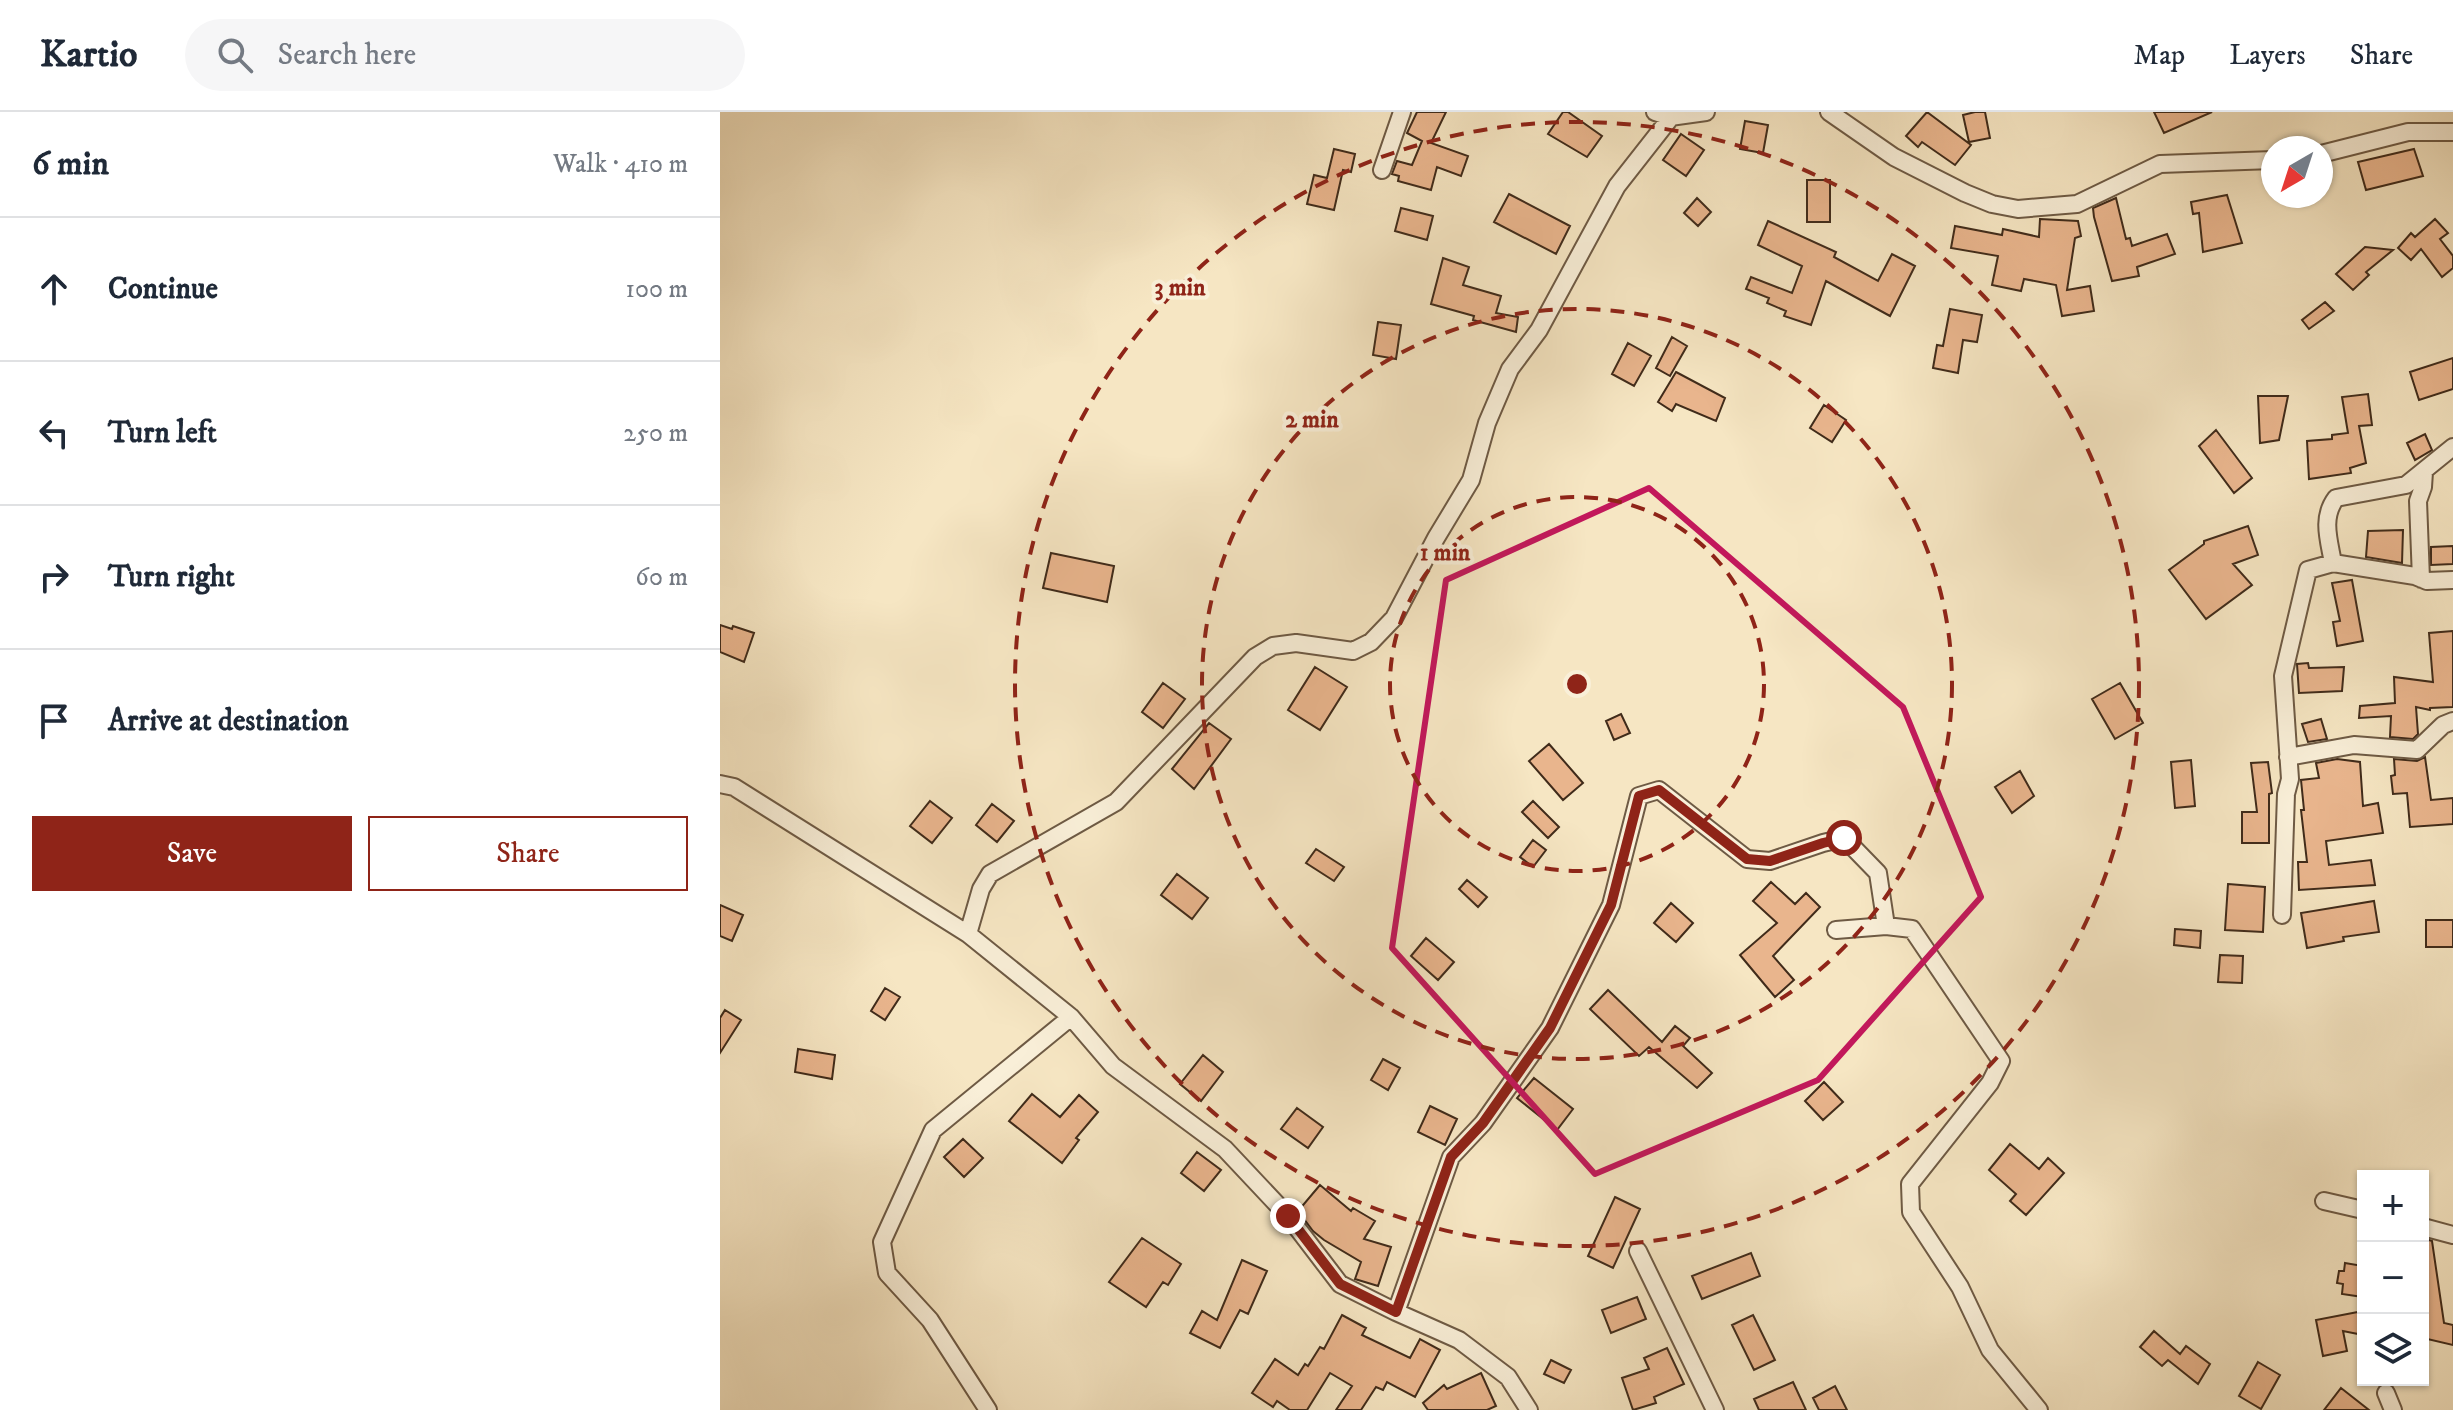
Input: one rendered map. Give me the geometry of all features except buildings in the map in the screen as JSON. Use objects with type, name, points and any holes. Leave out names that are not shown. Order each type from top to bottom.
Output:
[{"type":"street","points":[[1382,170],[1402,112]]},
{"type":"street","points":[[968,934],[981,889],[990,874],[1116,802],[1255,657],[1273,646],[1296,643],[1353,651],[1371,642],[1394,618],[1471,480],[1487,423],[1510,369],[1539,330],[1617,186],[1666,114],[1706,112]]},
{"type":"street","points":[[1829,112],[1894,157],[1992,204],[2018,209],[2077,204],[2160,164],[2261,160]]},
{"type":"street","points":[[2333,151],[2408,132],[2453,132]]},
{"type":"street","points":[[2333,563],[2326,523],[2336,498],[2406,485],[2453,447]]},
{"type":"street","points":[[2421,579],[2418,501],[2424,472]]},
{"type":"street","points":[[2282,915],[2286,794],[2290,779],[2283,676],[2308,570],[2333,563],[2421,579],[2453,580]]},
{"type":"street","points":[[2288,757],[2354,745],[2417,750],[2443,725],[2453,721]]},
{"type":"street","points":[[720,784],[734,787],[968,934],[1071,1017],[1113,1066],[1225,1149],[1288,1216],[1340,1284],[1459,1340],[1508,1377],[1529,1410]]},
{"type":"street","points":[[1396,1312],[1451,1157],[1483,1123],[1550,1028],[1611,905],[1639,796],[1659,790],[1747,859],[1770,861],[1844,838],[1878,873],[1886,926]]},
{"type":"street","points":[[1836,930],[1886,926],[1912,929],[2001,1061],[1990,1083],[1910,1184],[1911,1212],[1960,1287],[1990,1350],[2039,1410]]},
{"type":"street","points":[[988,1410],[930,1320],[887,1273],[882,1242],[933,1130],[1071,1017]]},
{"type":"street","points":[[2324,1201],[2357,1209]]},
{"type":"street","points":[[2429,1229],[2453,1235]]},
{"type":"street","points":[[1638,1251],[1715,1410]]},
{"type":"street","points":[[2386,1393],[2393,1410]]},
{"type":"street","points":[[975,1410],[988,1410]]},
{"type":"highlighted area","points":[[1649,488],[1903,707],[1981,897],[1818,1080],[1595,1174],[1392,948],[1446,580]]},
{"type":"route","points":[[1288,1216],[1340,1284],[1396,1312],[1451,1157],[1483,1123],[1550,1028],[1611,905],[1639,796],[1659,790],[1747,859],[1770,861],[1844,838]]}]
